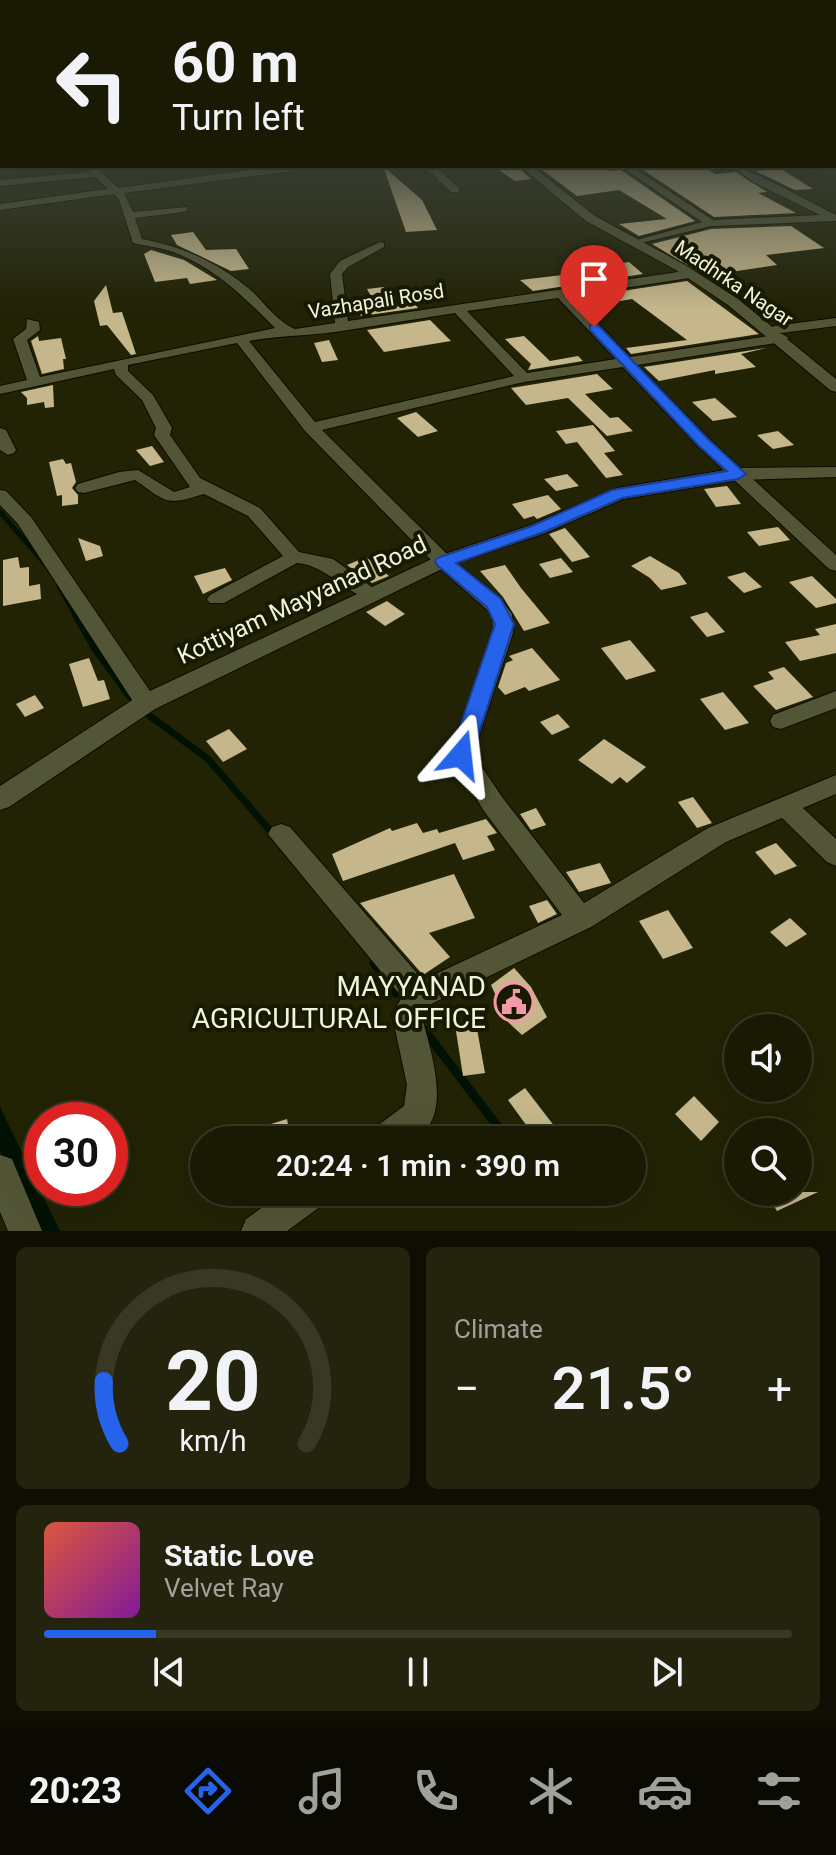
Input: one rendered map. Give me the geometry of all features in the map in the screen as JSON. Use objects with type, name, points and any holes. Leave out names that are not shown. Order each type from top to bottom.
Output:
[{"type":"street","points":[[0,207],[89,195]]},
{"type":"street","name":"Vazhapali Rosd","points":[[119,195],[124,199],[137,241],[173,249],[204,262],[244,290],[285,330],[306,333],[692,274]]},
{"type":"street","name":"Madhrka Nagar","points":[[563,195],[578,210],[692,274],[778,334],[836,387]]},
{"type":"street","points":[[669,195],[711,223]]},
{"type":"street","points":[[789,195],[836,218]]},
{"type":"street","points":[[129,216],[183,209]]},
{"type":"street","points":[[637,243],[711,223],[836,218]]},
{"type":"street","points":[[342,327],[336,274],[344,264],[380,245]]},
{"type":"street","points":[[560,292],[703,442],[836,565]]},
{"type":"street","points":[[457,308],[524,378]]},
{"type":"street","points":[[32,322],[33,330],[20,339],[35,383]]},
{"type":"street","points":[[311,428],[524,378],[628,363],[836,322]]},
{"type":"street","points":[[0,390],[285,330]]},
{"type":"street","points":[[240,338],[311,428],[443,561],[494,603],[505,624],[461,755],[493,804],[581,919]]},
{"type":"street","points":[[121,363],[121,372],[149,400],[164,428],[162,435],[168,447],[194,482],[254,512],[294,557]]},
{"type":"street","points":[[0,433],[8,450]]},
{"type":"street","name":"Kottiyam Mayyanad Road","points":[[0,800],[146,703],[443,561],[538,529],[618,494],[738,474],[836,472]]},
{"type":"street","points":[[84,488],[119,477],[138,475],[172,498],[204,488]]},
{"type":"street","points":[[0,495],[25,521],[146,703]]},
{"type":"street","points":[[217,599],[294,557],[315,557],[334,566],[369,594]]},
{"type":"street","points":[[781,721],[836,699]]},
{"type":"street","points":[[404,1126],[419,1115],[422,1085],[407,1015],[419,996],[581,919],[717,835],[836,784]]},
{"type":"street","points":[[785,806],[836,855]]},
{"type":"street","points":[[281,834],[419,996]]},
{"type":"street","points":[[0,1171],[25,1231]]},
{"type":"street","points":[[258,1231],[293,1206]]},
{"type":"shaded area","points":[[0,1107],[24,1157],[24,1206],[48,1206],[60,1231],[33,1231],[0,1150]]},
{"type":"building","points":[[393,195],[417,195],[437,230],[406,232]]},
{"type":"building","points":[[628,195],[658,195],[695,221],[639,236],[619,224],[667,219]]},
{"type":"building","points":[[681,195],[763,195],[796,213],[714,217]]},
{"type":"building","points":[[791,226],[824,248],[766,255],[777,265],[710,275],[728,286],[724,287],[652,244],[711,229]]},
{"type":"building","points":[[193,232],[206,250],[236,249],[249,269],[231,271],[177,245],[171,235]]},
{"type":"building","points":[[151,250],[184,260],[217,280],[190,284],[187,278],[155,282],[144,254]]},
{"type":"building","points":[[629,262],[643,274],[533,291],[520,280],[596,271],[591,268]]},
{"type":"building","points":[[687,281],[759,334],[631,354],[626,348],[687,340],[632,299],[586,307],[577,298]]},
{"type":"building","points":[[106,285],[113,313],[122,312],[136,354],[131,355],[107,325],[100,326],[94,301]]},
{"type":"building","points":[[384,287],[396,306],[415,304],[418,308],[361,316],[353,303],[373,300],[367,289]]},
{"type":"building","points":[[430,320],[451,341],[384,352],[367,330]]},
{"type":"building","points":[[38,336],[39,341],[61,338],[66,359],[63,359],[64,369],[42,374],[31,341]]},
{"type":"building","points":[[524,336],[550,361],[578,356],[583,361],[528,370],[531,364],[505,339]]},
{"type":"building","points":[[329,340],[338,360],[322,362],[314,343]]},
{"type":"building","points":[[766,348],[741,354],[756,367],[715,374],[715,370],[659,381],[644,367]]},
{"type":"building","points":[[597,374],[613,389],[585,394],[610,418],[618,417],[633,431],[607,436],[568,398],[526,405],[511,388]]},
{"type":"building","points":[[53,385],[54,407],[45,408],[44,402],[27,405],[27,398],[21,392]]},
{"type":"building","points":[[715,398],[737,417],[713,421],[692,402]]},
{"type":"building","points":[[416,412],[438,431],[418,437],[397,418]]},
{"type":"building","points":[[593,425],[615,451],[604,453],[623,475],[606,478],[577,442],[566,444],[556,431]]},
{"type":"building","points":[[778,431],[794,445],[773,449],[757,435]]},
{"type":"building","points":[[152,446],[164,462],[150,466],[136,450]]},
{"type":"building","points":[[63,459],[66,464],[71,463],[76,482],[72,488],[78,495],[78,504],[62,506],[62,495],[57,496],[49,462]]},
{"type":"building","points":[[567,474],[579,486],[556,491],[544,479]]},
{"type":"building","points":[[727,486],[741,504],[716,507],[704,489]]},
{"type":"building","points":[[548,495],[561,509],[537,519],[534,516],[524,519],[512,504]]},
{"type":"building","points":[[778,527],[790,540],[759,546],[747,532]]},
{"type":"building","points":[[565,528],[590,557],[572,562],[549,534]]},
{"type":"building","points":[[78,538],[100,546],[103,556],[86,561]]},
{"type":"building","points":[[650,556],[679,573],[687,584],[661,590],[650,578],[631,566]]},
{"type":"building","points":[[18,557],[20,568],[29,567],[29,586],[40,584],[41,599],[3,606],[3,560]]},
{"type":"building","points":[[366,557],[389,576],[372,583],[347,565]]},
{"type":"building","points":[[561,558],[573,572],[550,578],[539,564]]},
{"type":"building","points":[[505,565],[550,623],[524,631],[503,597],[480,571]]},
{"type":"building","points":[[225,568],[232,580],[203,594],[194,576]]},
{"type":"building","points":[[745,572],[762,587],[744,593],[727,577]]},
{"type":"building","points":[[812,576],[836,599],[836,603],[816,608],[789,582]]},
{"type":"building","points":[[387,601],[405,614],[385,626],[366,612]]},
{"type":"building","points":[[707,612],[725,632],[707,637],[690,617]]},
{"type":"building","points":[[836,624],[836,653],[800,661],[785,642],[820,635],[815,629]]},
{"type":"building","points":[[630,640],[656,671],[626,680],[601,648]]},
{"type":"building","points":[[532,648],[560,680],[529,691],[525,687],[505,695],[498,687],[506,663],[513,660],[509,656]]},
{"type":"building","points":[[89,658],[98,681],[104,680],[110,699],[83,707],[69,664]]},
{"type":"building","points":[[784,667],[813,697],[776,710],[753,686],[774,679],[768,672]]},
{"type":"building","points":[[723,692],[749,723],[725,730],[700,699]]},
{"type":"building","points":[[35,695],[44,708],[25,717],[16,704]]},
{"type":"building","points":[[558,714],[570,727],[552,735],[540,722]]},
{"type":"building","points":[[229,729],[247,749],[223,762],[206,741]]},
{"type":"building","points":[[604,739],[646,767],[627,783],[620,777],[612,784],[578,760]]},
{"type":"building","points":[[693,797],[712,823],[697,828],[678,802]]},
{"type":"building","points":[[536,808],[546,825],[531,830],[520,814]]},
{"type":"building","points":[[486,819],[497,833],[487,836],[495,850],[463,860],[455,843],[343,881],[332,854],[390,828],[392,831],[417,823],[423,833],[437,829],[439,833]]},
{"type":"building","points":[[776,843],[797,866],[775,875],[755,852]]},
{"type":"building","points":[[600,863],[611,883],[579,892],[566,872]]},
{"type":"building","points":[[454,874],[475,918],[429,933],[450,957],[423,975],[360,903]]},
{"type":"building","points":[[547,900],[557,914],[538,923],[529,906]]},
{"type":"building","points":[[668,910],[693,948],[663,959],[639,921]]},
{"type":"building","points":[[790,918],[807,934],[786,947],[770,932]]},
{"type":"building","name":"MAYYANAD AGRICULTURAL OFFICE","points":[[514,968],[531,987],[547,1017],[522,1035],[508,1022],[491,985]]},
{"type":"building","points":[[477,1029],[485,1073],[463,1076],[456,1031]]},
{"type":"building","points":[[525,1088],[554,1126],[527,1126],[508,1100]]},
{"type":"building","points":[[694,1096],[719,1122],[701,1141],[675,1114]]},
{"type":"building","points":[[287,1119],[288,1126],[264,1126]]},
{"type":"waterway","points":[[0,512],[47,566]]},
{"type":"waterway","points":[[59,586],[76,616]]},
{"type":"waterway","points":[[75,614],[95,649],[130,697]]},
{"type":"waterway","points":[[150,716],[208,759],[273,834]]},
{"type":"waterway","points":[[374,963],[396,993]]},
{"type":"waterway","points":[[424,1030],[497,1126]]},
{"type":"place","name":"MAYYANAD AGRICULTURAL OFFICE","points":[[514,1002]]},
{"type":"route","points":[[461,755],[505,624],[494,603],[443,561],[538,529],[618,494],[738,474],[703,442],[594,327]]}]
